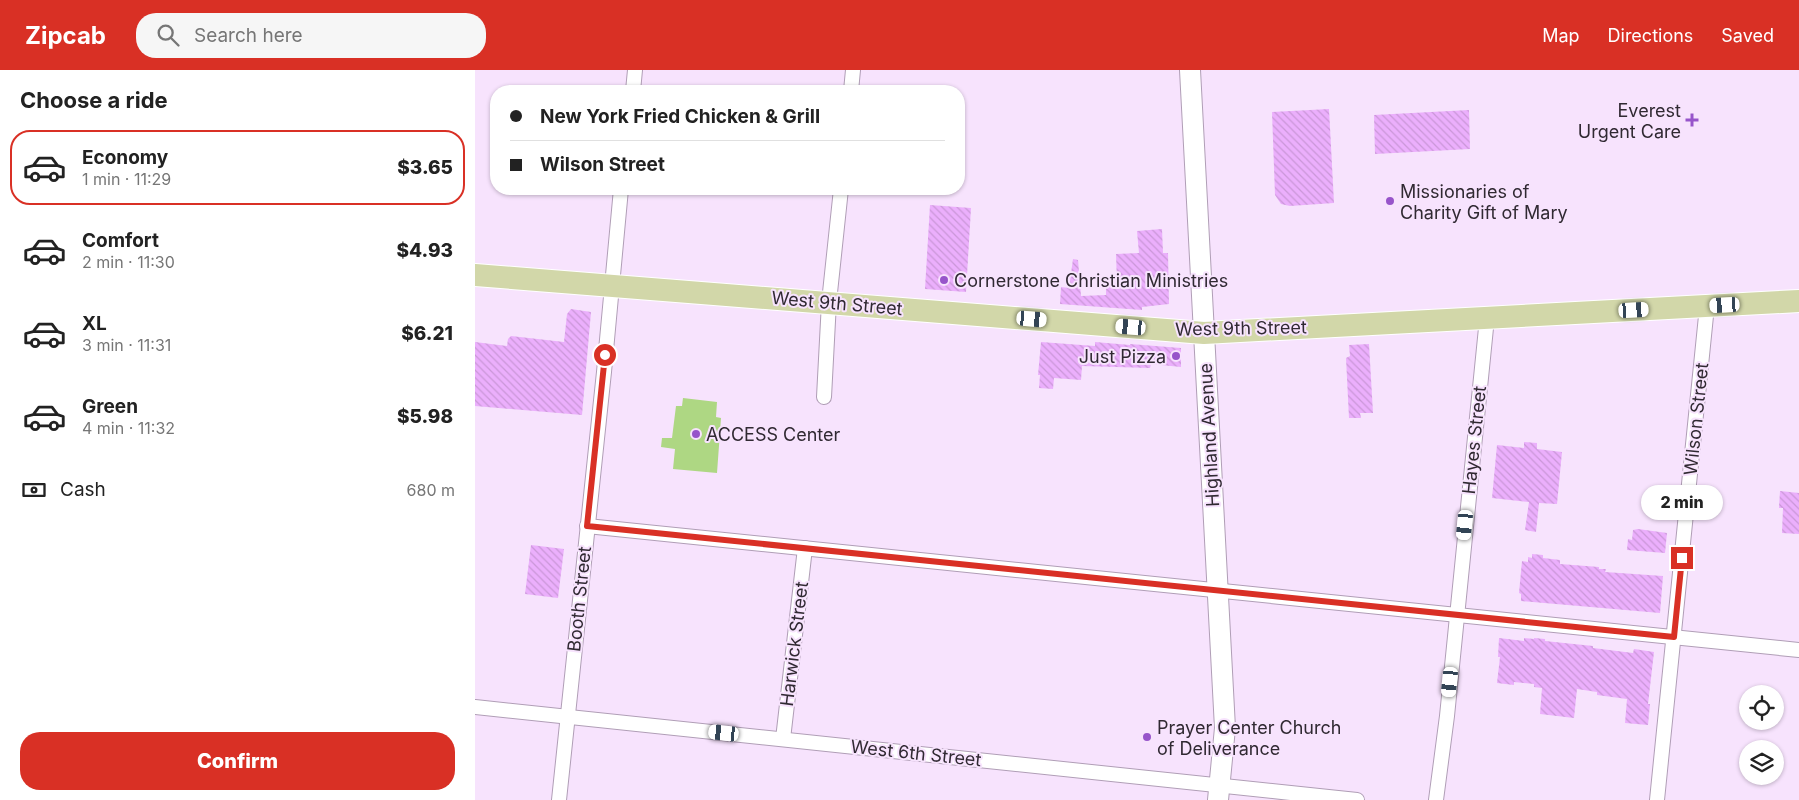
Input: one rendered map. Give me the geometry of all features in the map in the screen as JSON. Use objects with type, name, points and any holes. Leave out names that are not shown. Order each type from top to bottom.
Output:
[{"type":"main road","name":"Highland Avenue","points":[[1191,70],[1225,728],[1219,793]]},
{"type":"main road","name":"West 9th Street","points":[[475,275],[1204,333],[1799,301]]},
{"type":"street","points":[[634,85],[635,70]]},
{"type":"street","points":[[852,85],[853,70]]},
{"type":"street","name":"Booth Street","points":[[559,800],[620,195]]},
{"type":"street","points":[[824,397],[829,302],[840,195]]},
{"type":"street","name":"Wilson Street","points":[[1657,800],[1707,306]]},
{"type":"street","name":"Hayes Street","points":[[1436,800],[1447,716],[1487,318]]},
{"type":"street","points":[[587,526],[1799,650]]},
{"type":"street","name":"Harwick Street","points":[[783,739],[805,548]]},
{"type":"street","name":"West 6th Street","points":[[475,707],[783,739],[1219,793],[1357,800]]},
{"type":"green space","name":"ACCESS Center","points":[[683,398],[717,402],[716,417],[721,418],[717,473],[673,469],[675,449],[661,447],[662,438],[672,438],[676,406],[682,406]]},
{"type":"building","points":[[1329,109],[1334,203],[1290,206],[1281,204],[1275,195],[1272,112]]},
{"type":"building","points":[[1469,110],[1470,149],[1375,154],[1374,115]]},
{"type":"building","points":[[930,205],[971,208],[966,292],[925,289]]},
{"type":"building","points":[[1162,229],[1163,253],[1168,253],[1169,304],[1142,307],[1142,310],[1060,304],[1061,287],[1069,288],[1073,259],[1078,260],[1081,296],[1106,295],[1106,283],[1117,283],[1116,254],[1139,253],[1137,231]]},
{"type":"building","points":[[571,309],[591,312],[582,415],[475,406],[475,342],[507,346],[508,339],[511,336],[564,342],[567,314]]},
{"type":"building","points":[[1041,342],[1095,346],[1095,342],[1181,348],[1181,367],[1151,364],[1150,368],[1082,366],[1081,380],[1054,378],[1053,389],[1039,388],[1040,375],[1038,375]]},
{"type":"building","points":[[1369,344],[1373,413],[1360,413],[1361,418],[1349,418],[1346,358],[1350,356],[1349,345]]},
{"type":"building","points":[[1524,442],[1537,443],[1537,449],[1562,452],[1557,504],[1539,503],[1536,532],[1525,530],[1529,502],[1492,498],[1497,445],[1524,448]]},
{"type":"building","points":[[1780,491],[1799,493],[1799,534],[1782,533],[1783,508],[1779,508]]},
{"type":"building","points":[[1633,530],[1667,533],[1665,553],[1627,550],[1628,539],[1632,540]]},
{"type":"building","points":[[531,545],[564,549],[558,598],[525,594]]},
{"type":"building","points":[[1532,554],[1543,555],[1543,558],[1560,560],[1560,564],[1599,567],[1599,569],[1606,569],[1605,572],[1663,576],[1660,613],[1521,601],[1521,594],[1519,593],[1522,561],[1528,562],[1528,557],[1532,558]]},
{"type":"building","points":[[1499,638],[1524,641],[1524,638],[1534,638],[1633,653],[1634,649],[1654,652],[1648,704],[1650,704],[1648,725],[1625,723],[1627,699],[1597,695],[1597,692],[1577,689],[1574,718],[1540,714],[1542,688],[1534,687],[1534,684],[1514,682],[1514,685],[1497,683],[1500,657],[1498,657]]},
{"type":"place","name":"Everest Urgent Care","points":[[1692,120]]},
{"type":"place","name":"Missionaries of Charity Gift of Mary","points":[[1390,201]]},
{"type":"place","name":"Cornerstone Christian Ministries","points":[[944,280]]},
{"type":"place","name":"Just Pizza","points":[[1176,356]]},
{"type":"place","name":"ACCESS Center","points":[[696,434]]},
{"type":"place","name":"Prayer Center Church of Deliverance","points":[[1147,737]]},
{"type":"route","points":[[605,355],[587,526],[1674,637],[1682,558]]}]
